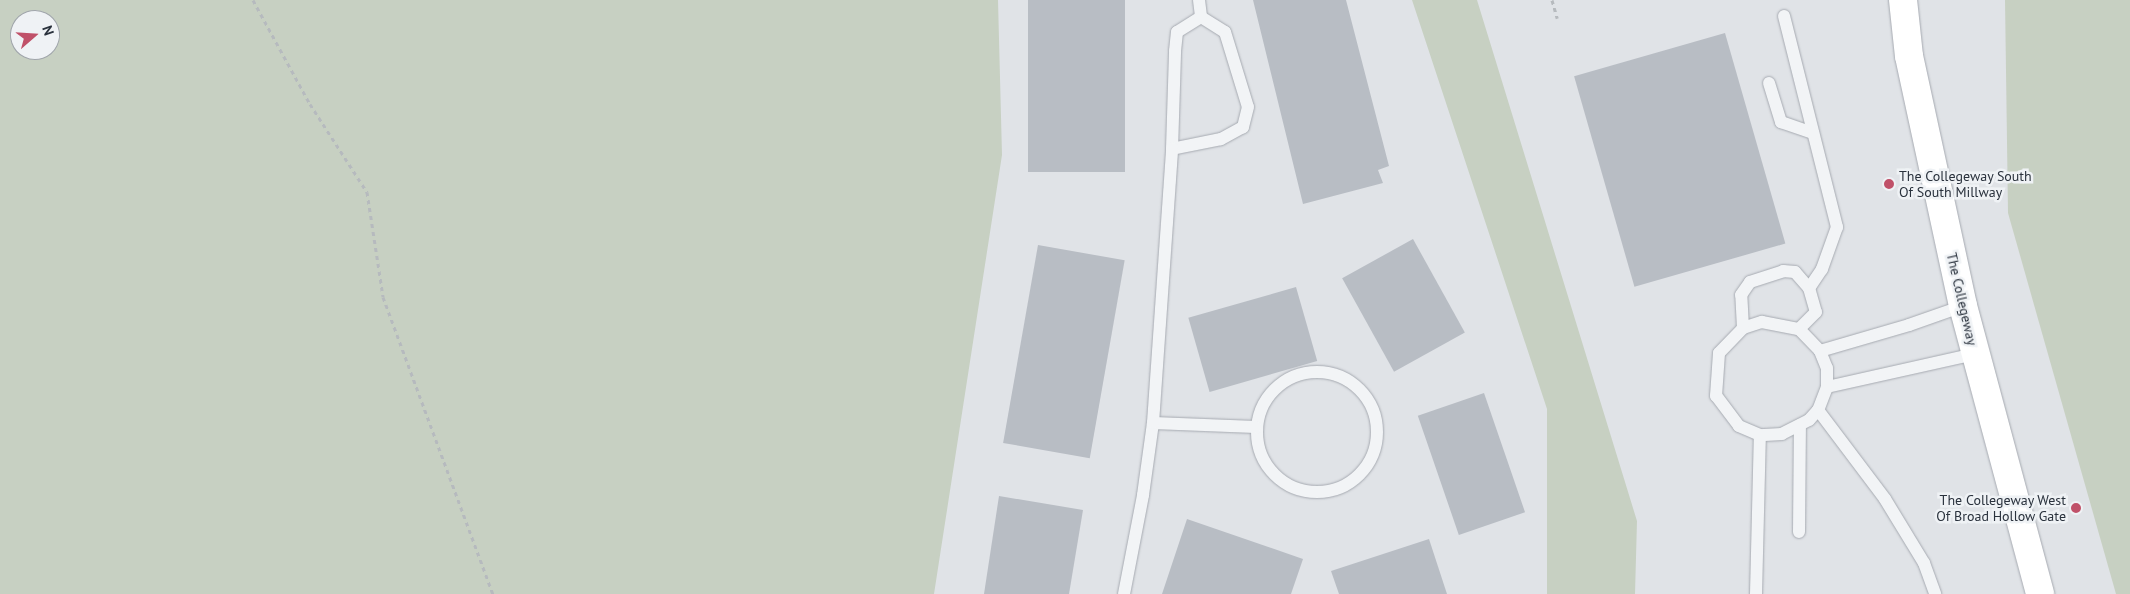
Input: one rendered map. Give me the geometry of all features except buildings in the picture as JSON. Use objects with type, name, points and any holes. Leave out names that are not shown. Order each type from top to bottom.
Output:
[{"type":"street","name":"The Collegeway","points":[[1903,0],[1910,65],[1963,306],[2040,594]]},
{"type":"lane","points":[[1172,148],[1220,139],[1243,127],[1248,107],[1226,32],[1201,17],[1198,0]]},
{"type":"lane","points":[[1784,16],[1837,228],[1822,269],[1809,288]]},
{"type":"lane","points":[[1124,594],[1143,495],[1153,423],[1172,148],[1177,32],[1201,17]]},
{"type":"lane","points":[[1769,83],[1781,122],[1813,133]]},
{"type":"lane","points":[[1743,328],[1740,295],[1750,282],[1783,271],[1795,272],[1809,288],[1816,312],[1799,329]]},
{"type":"lane","points":[[1820,351],[1909,325],[1963,306]]},
{"type":"lane","points":[[1762,322],[1799,329],[1820,351],[1827,368],[1827,387],[1818,410],[1800,426],[1782,434],[1760,435],[1739,426],[1716,396],[1719,353],[1743,328],[1762,322]]},
{"type":"lane","points":[[1827,387],[1975,354]]},
{"type":"lane","points":[[1321,370],[1351,381],[1372,405],[1378,436],[1368,467],[1344,488],[1312,493],[1282,483],[1261,458],[1256,427],[1266,397],[1290,376],[1321,370]]},
{"type":"lane","points":[[1818,410],[1884,499],[1924,563],[1935,594]]},
{"type":"lane","points":[[1153,423],[1256,427]]},
{"type":"lane","points":[[1799,532],[1800,426]]},
{"type":"lane","points":[[1756,594],[1760,435]]},
{"type":"path","points":[[252,0],[310,104],[367,192],[383,297],[493,594]]},
{"type":"path","points":[[1552,0],[1557,18]]},
{"type":"green space","points":[[0,0],[998,0],[1002,155],[934,594],[0,594]]},
{"type":"green space","points":[[1412,0],[1477,0],[1637,521],[1635,594],[1547,594],[1547,409]]},
{"type":"green space","points":[[2005,0],[2130,0],[2130,594],[2116,594],[2008,213]]},
{"type":"place","name":"The Collegeway South Of South Millway","points":[[1889,184]]},
{"type":"place","name":"The Collegeway West Of Broad Hollow Gate","points":[[2076,508]]}]
